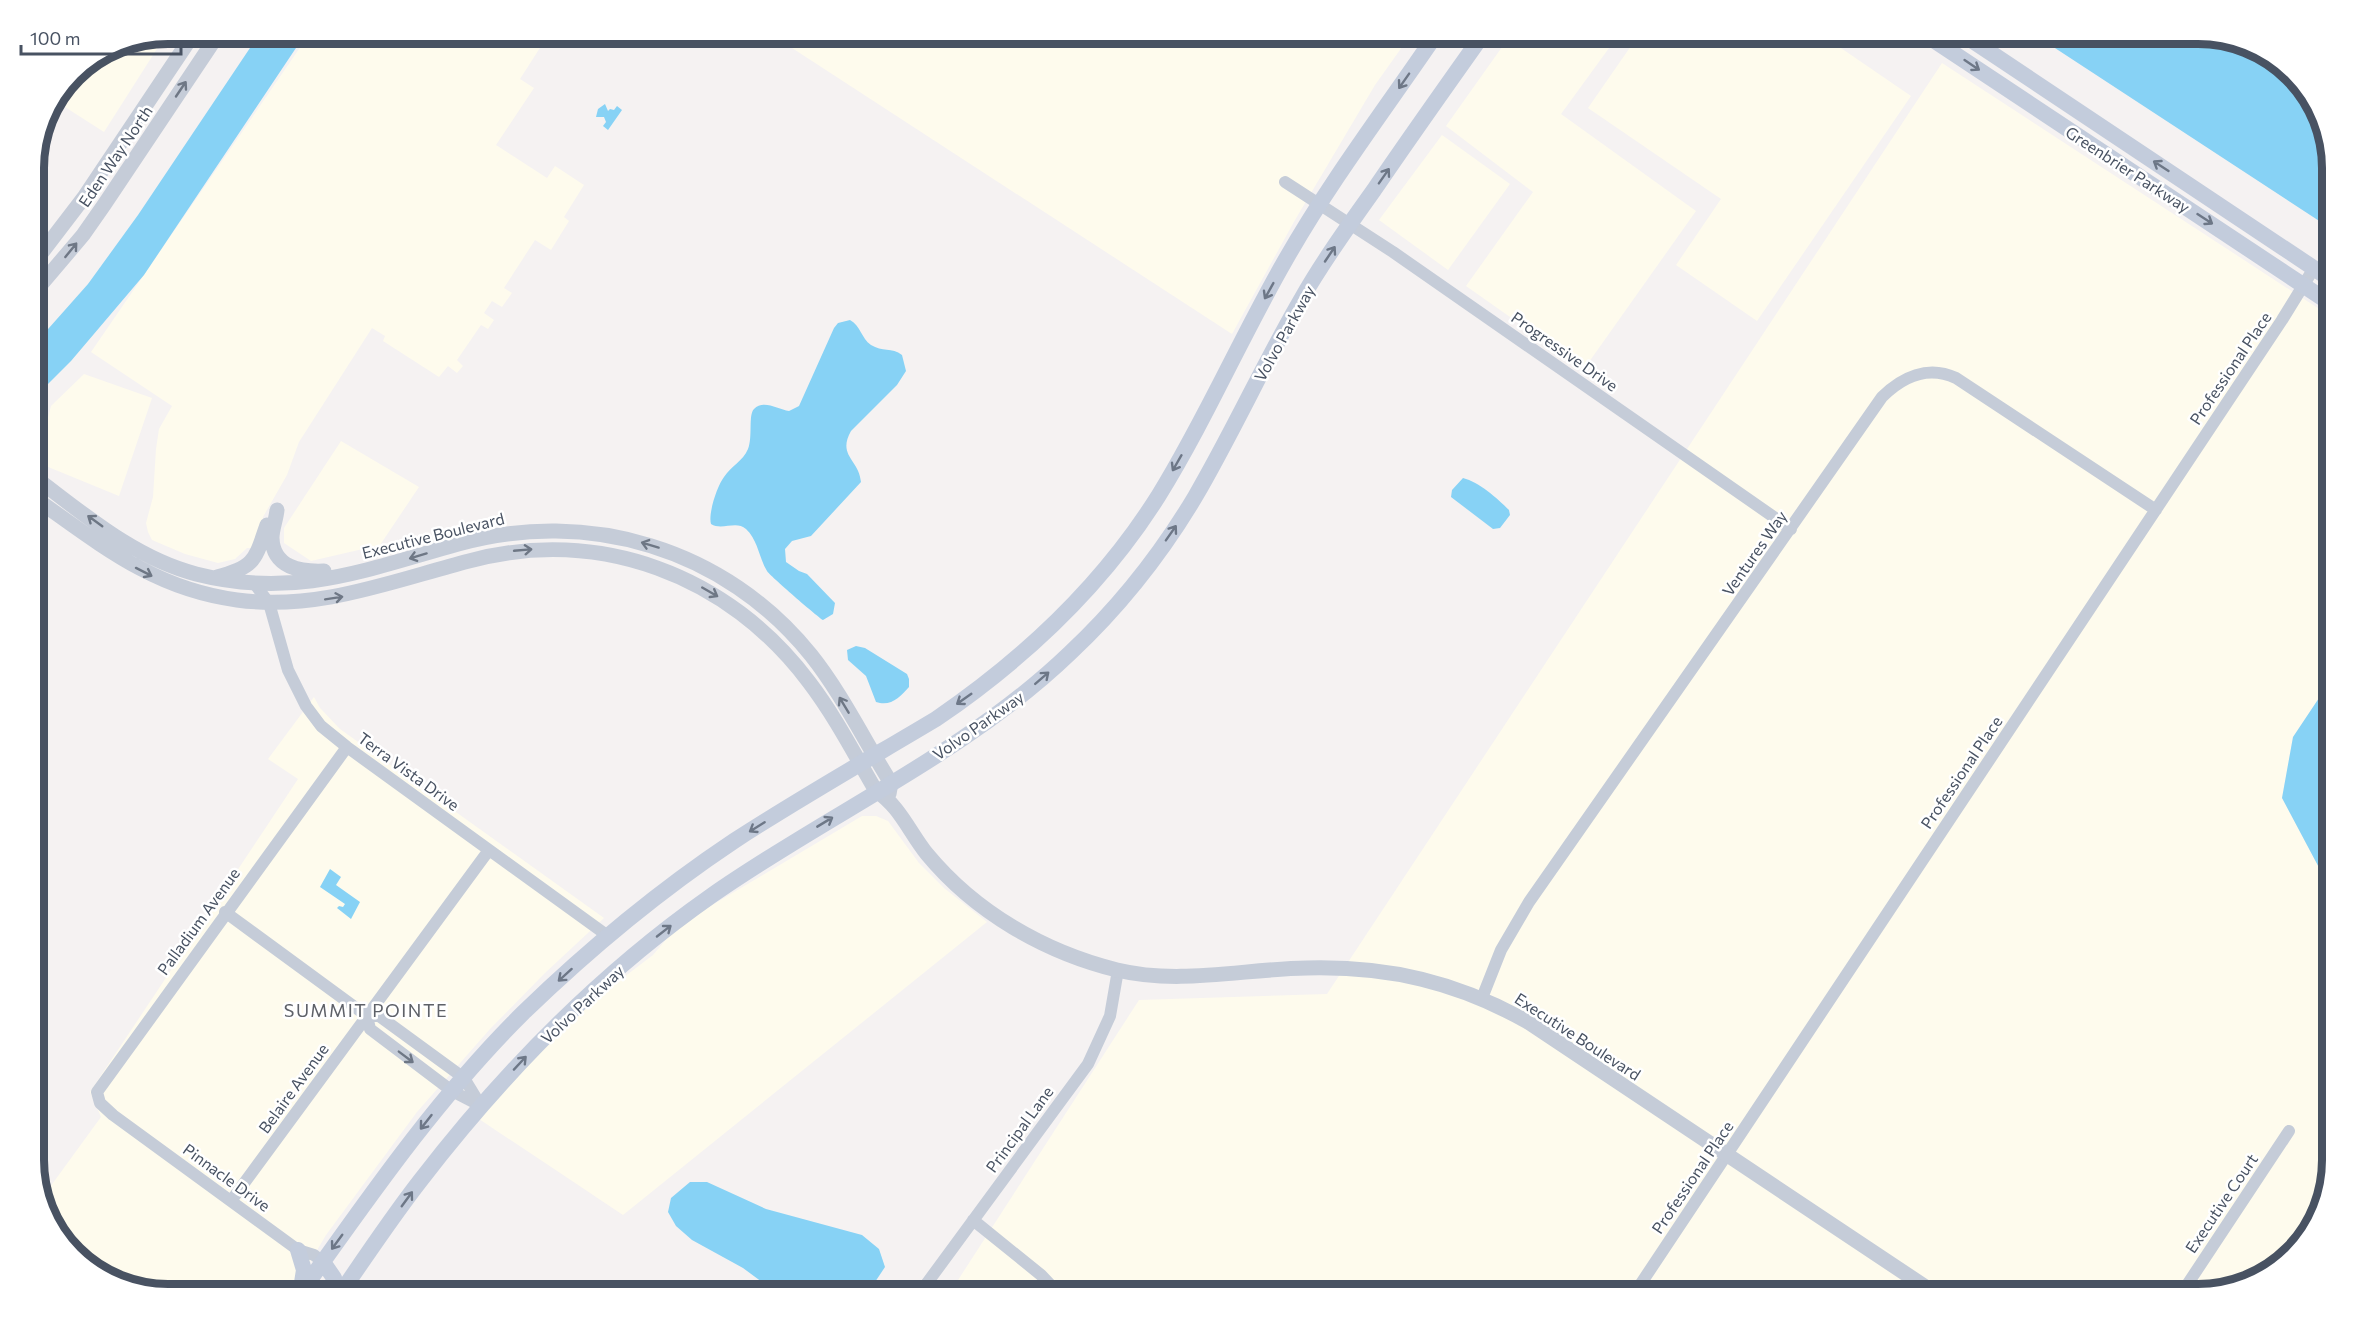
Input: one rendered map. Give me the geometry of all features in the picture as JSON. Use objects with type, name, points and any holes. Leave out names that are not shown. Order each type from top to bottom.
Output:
[{"type":"main road","name":"Volvo Parkway","points":[[307,1284],[375,1189],[452,1091],[522,1015],[608,936],[670,887],[728,846],[936,719],[999,673],[1058,621],[1110,563],[1145,516],[1175,468],[1270,288],[1319,204],[1429,44]]},
{"type":"main road","name":"Volvo Parkway","points":[[347,1284],[418,1183],[481,1106],[574,1009],[632,957],[677,921],[765,859],[885,791],[1011,704],[1071,653],[1124,595],[1155,556],[1193,500],[1304,294],[1350,224],[1476,44]]},
{"type":"main road","name":"Greenbrier Parkway","points":[[1940,44],[2322,298]]},
{"type":"main road","name":"Greenbrier Parkway","points":[[1978,44],[2322,273]]},
{"type":"main road","points":[[298,1250],[304,1269],[302,1284]]},
{"type":"main road","points":[[323,1262],[334,1278],[332,1284]]},
{"type":"street","name":"Eden Way North","points":[[44,250],[85,196],[187,44]]},
{"type":"street","name":"Eden Way North","points":[[44,281],[68,254],[104,205],[212,44]]},
{"type":"street","name":"Progressive Drive","points":[[1285,182],[1452,292],[1791,529]]},
{"type":"street","name":"Professional Place","points":[[1641,1284],[2156,510],[2314,268]]},
{"type":"street","name":"Ventures Way","points":[[1482,998],[1501,950],[1523,911],[1882,397],[1904,379],[1928,373],[1950,375],[1962,381],[2156,510]]},
{"type":"street","name":"Executive Boulevard","points":[[44,484],[130,546],[168,565],[215,578],[254,583],[323,580],[475,539],[532,530],[572,530],[614,536],[668,551],[705,567],[738,587],[784,625],[822,670],[867,760],[928,856],[985,909],[1032,938],[1069,955],[1118,970],[1166,976],[1307,968],[1366,969],[1424,978],[1482,998],[1528,1022],[1921,1284]]},
{"type":"street","name":"Executive Boulevard","points":[[44,505],[105,549],[157,578],[222,598],[269,603],[339,597],[507,552],[566,549],[636,561],[676,575],[712,593],[760,628],[808,680],[867,760]]},
{"type":"street","points":[[215,578],[239,570],[255,557],[269,519],[277,510],[273,545],[277,556],[284,563],[304,572],[363,571]]},
{"type":"street","name":"Terra Vista Drive","points":[[254,583],[269,603],[283,655],[298,691],[315,720],[347,747],[608,936]]},
{"type":"street","name":"Palladium Avenue","points":[[113,1115],[98,1099],[99,1086],[347,747]]},
{"type":"street","name":"Belaire Avenue","points":[[231,1201],[489,850]]},
{"type":"street","points":[[225,912],[367,1016],[379,1016],[464,1078],[481,1106]]},
{"type":"street","name":"Principal Lane","points":[[926,1284],[1088,1064],[1110,1016],[1118,970]]},
{"type":"street","points":[[367,1016],[370,1029],[452,1091],[481,1106]]},
{"type":"street","name":"Pinnacle Drive","points":[[113,1115],[298,1250],[314,1255],[323,1262]]},
{"type":"street","name":"Executive Court","points":[[2188,1284],[2289,1131]]},
{"type":"street","points":[[973,1220],[1050,1284]]},
{"type":"shaded area","points":[[160,44],[104,132],[61,104],[64,99],[86,74],[105,60],[128,50]]},
{"type":"shaded area","points":[[302,44],[542,44],[520,79],[534,88],[496,145],[547,178],[555,166],[584,185],[564,217],[569,221],[551,250],[535,240],[504,288],[512,293],[502,307],[492,301],[484,313],[494,320],[488,329],[481,325],[457,360],[463,366],[457,373],[448,366],[439,377],[383,341],[385,336],[372,328],[299,442],[287,475],[263,517],[257,548],[247,548],[235,559],[218,563],[185,554],[152,540],[146,523],[153,497],[156,449],[159,429],[172,406],[91,352]]},
{"type":"shaded area","points":[[786,44],[1404,44],[1375,85],[1295,220],[1232,334]]},
{"type":"shaded area","points":[[1504,44],[1612,44],[1561,114],[1696,211],[1584,369],[1466,286],[1533,192],[1446,126]]},
{"type":"shaded area","points":[[1632,44],[1835,44],[1911,96],[1757,321],[1676,265],[1721,199],[1588,108]]},
{"type":"shaded area","points":[[1942,63],[2322,311],[2322,694],[2293,737],[2282,798],[2322,873],[2322,1160],[2318,1192],[2306,1222],[2297,1235],[2274,1258],[2246,1274],[2231,1279],[2198,1284],[955,1284],[1139,1000],[1327,994]]},
{"type":"shaded area","points":[[1442,135],[1510,184],[1448,270],[1379,220]]},
{"type":"shaded area","points":[[84,374],[152,398],[119,496],[44,465],[44,432],[51,406]]},
{"type":"shaded area","points":[[341,441],[419,487],[380,545],[311,561],[284,543],[284,528]]},
{"type":"shaded area","points":[[314,697],[320,708],[340,729],[604,918],[490,1029],[417,1112],[326,1235],[297,1284],[168,1284],[135,1279],[105,1267],[80,1247],[60,1222],[48,1190],[101,1117],[90,1092],[298,779],[268,759]]},
{"type":"shaded area","points":[[862,816],[876,816],[888,821],[919,863],[944,888],[987,922],[623,1215],[479,1119],[520,1071],[595,999],[653,955],[674,930]]},
{"type":"water","points":[[253,44],[299,44],[144,275],[71,361],[44,388],[44,334],[88,284],[138,215]]},
{"type":"water","points":[[2049,44],[2215,45],[2246,53],[2274,69],[2302,99],[2316,128],[2322,159],[2322,223]]},
{"type":"water","points":[[605,104],[608,111],[614,110],[617,106],[622,110],[608,130],[603,126],[606,122],[604,117],[596,117],[598,109]]},
{"type":"water","points":[[850,320],[857,325],[871,345],[902,355],[906,371],[897,385],[851,431],[847,439],[847,452],[857,468],[861,482],[811,536],[792,541],[785,549],[786,562],[807,574],[835,603],[833,614],[823,620],[767,571],[753,538],[746,529],[738,525],[715,526],[711,524],[710,519],[721,481],[748,449],[751,416],[754,409],[766,405],[789,411],[799,406],[834,328],[838,323]]},
{"type":"water","points":[[1463,478],[1481,487],[1509,510],[1510,515],[1500,528],[1493,529],[1451,497],[1452,490]]},
{"type":"water","points":[[856,646],[865,648],[907,674],[909,687],[891,702],[876,702],[866,676],[848,660],[847,650]]},
{"type":"water","points":[[2322,694],[2322,873],[2282,798],[2293,737]]},
{"type":"water","points":[[330,869],[341,877],[336,885],[360,902],[351,919],[337,908],[345,904],[320,887]]},
{"type":"water","points":[[690,1182],[707,1182],[766,1209],[862,1235],[879,1249],[885,1267],[874,1284],[765,1284],[743,1268],[692,1240],[676,1226],[668,1212],[671,1198]]},
{"type":"district","name":"SUMMIT POINTE","points":[[366,1010]]}]
